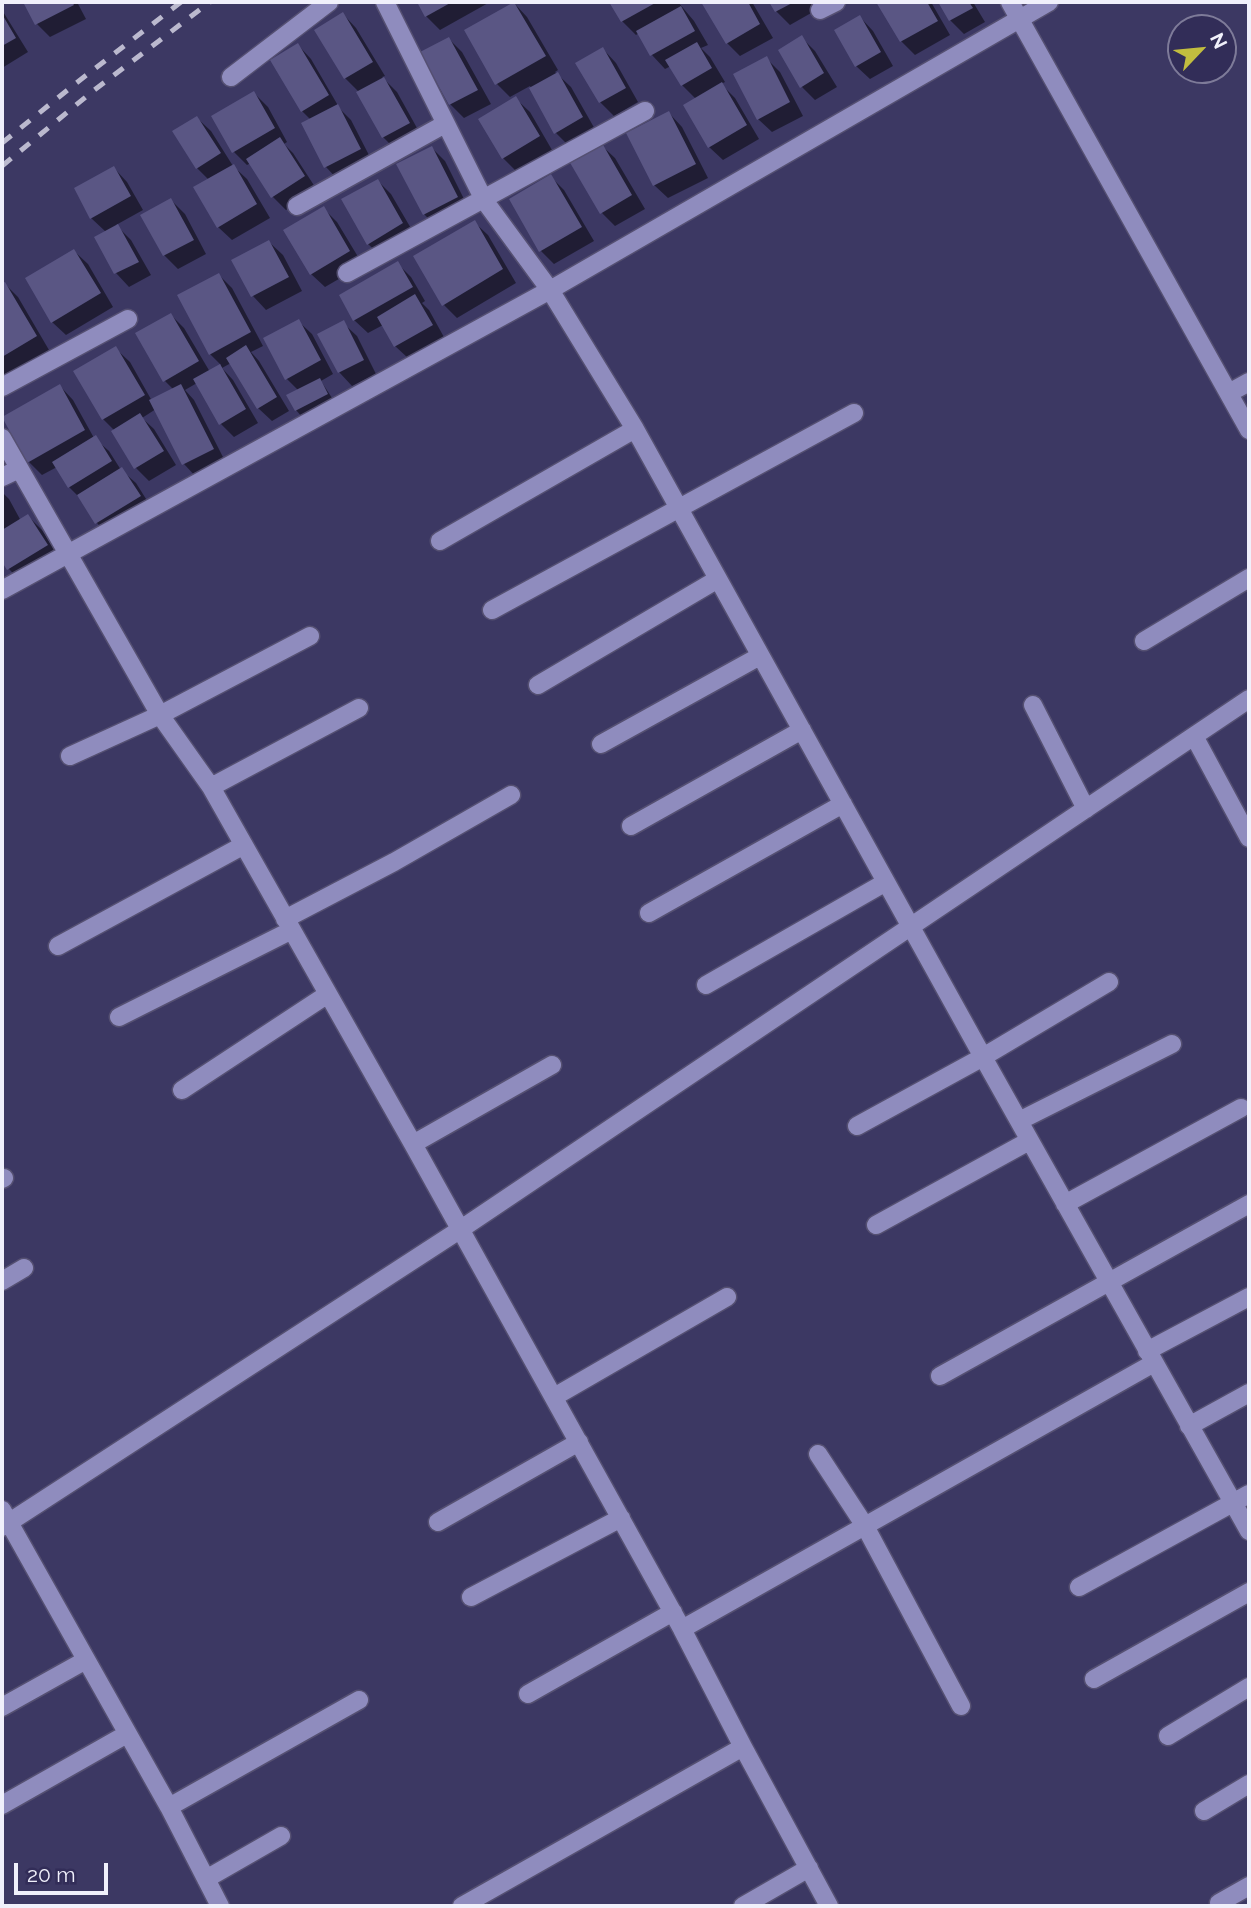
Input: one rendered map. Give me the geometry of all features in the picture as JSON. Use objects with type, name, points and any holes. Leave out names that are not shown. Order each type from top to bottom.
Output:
[{"type":"street","points":[[231,77],[329,2]]},
{"type":"street","points":[[385,2],[484,200],[550,290],[635,429],[1189,1426],[1241,1499],[1249,1531]]},
{"type":"street","points":[[2,590],[550,290],[1015,9],[1049,2]]},
{"type":"street","points":[[1015,9],[1249,430]]},
{"type":"street","points":[[347,273],[645,111]]},
{"type":"street","points":[[297,206],[445,124]]},
{"type":"street","points":[[2,387],[128,319]]},
{"type":"street","points":[[1229,393],[1249,382]]},
{"type":"street","points":[[492,610],[853,414]]},
{"type":"street","points":[[440,541],[635,429]]},
{"type":"street","points":[[2,439],[160,715],[211,787],[461,1229],[673,1612],[829,1906]]},
{"type":"street","points":[[2,477],[19,469]]},
{"type":"street","points":[[1144,640],[1249,578]]},
{"type":"street","points":[[538,685],[718,579]]},
{"type":"street","points":[[70,756],[160,715],[310,636]]},
{"type":"street","points":[[601,744],[761,656]]},
{"type":"street","points":[[220,1906],[169,1807],[4,1520],[461,1229],[1249,699]]},
{"type":"street","points":[[1034,705],[1086,809]]},
{"type":"street","points":[[211,787],[359,708]]},
{"type":"street","points":[[631,826],[802,730]]},
{"type":"street","points":[[1194,736],[1249,838]]},
{"type":"street","points":[[119,1017],[289,924],[511,795]]},
{"type":"street","points":[[649,913],[843,804]]},
{"type":"street","points":[[58,946],[244,845]]},
{"type":"street","points":[[706,985],[886,883]]},
{"type":"street","points":[[857,1126],[983,1057],[1109,982]]},
{"type":"street","points":[[182,1090],[328,994]]},
{"type":"street","points":[[1019,1121],[1172,1044]]},
{"type":"street","points":[[413,1144],[552,1065]]},
{"type":"street","points":[[1065,1204],[1241,1108]]},
{"type":"street","points":[[876,1225],[1029,1140]]},
{"type":"street","points":[[940,1377],[1249,1204]]},
{"type":"street","points":[[2,1281],[24,1268]]},
{"type":"street","points":[[554,1397],[727,1297]]},
{"type":"street","points":[[682,1629],[865,1526],[1249,1297]]},
{"type":"street","points":[[1189,1426],[1249,1392]]},
{"type":"street","points":[[438,1522],[579,1442]]},
{"type":"street","points":[[818,1454],[865,1526],[961,1706]]},
{"type":"street","points":[[1079,1587],[1241,1499]]},
{"type":"street","points":[[471,1597],[621,1518]]},
{"type":"street","points":[[1094,1679],[1249,1592]]},
{"type":"street","points":[[528,1694],[673,1612]]},
{"type":"street","points":[[2,1707],[86,1660]]},
{"type":"street","points":[[1168,1736],[1249,1687]]},
{"type":"street","points":[[169,1807],[359,1700]]},
{"type":"street","points":[[2,1805],[127,1734]]},
{"type":"street","points":[[462,1906],[743,1747]]},
{"type":"street","points":[[1204,1811],[1249,1784]]},
{"type":"street","points":[[206,1879],[281,1836]]},
{"type":"street","points":[[743,1906],[809,1868]]},
{"type":"street","points":[[1219,1903],[1249,1886]]},
{"type":"building","points":[[23,2],[72,2],[74,5],[35,25]]},
{"type":"building","points":[[417,2],[452,2],[425,17]]},
{"type":"building","points":[[514,2],[546,56],[495,85],[464,30]]},
{"type":"building","points":[[609,2],[657,2],[621,22]]},
{"type":"building","points":[[701,2],[748,2],[760,24],[726,44]]},
{"type":"building","points":[[769,2],[794,2],[775,12]]},
{"type":"building","points":[[876,2],[927,2],[938,21],[900,42]]},
{"type":"building","points":[[938,2],[969,2],[973,8],[949,21]]},
{"type":"building","points":[[681,6],[695,31],[650,56],[636,31]]},
{"type":"building","points":[[343,12],[373,62],[344,79],[314,30]]},
{"type":"building","points":[[2,14],[16,38],[2,46]]},
{"type":"building","points":[[860,15],[881,52],[855,67],[834,30]]},
{"type":"building","points":[[802,35],[824,73],[800,88],[778,50]]},
{"type":"building","points":[[449,37],[478,90],[449,105],[420,52]]},
{"type":"building","points":[[697,42],[712,68],[681,86],[665,60]]},
{"type":"building","points":[[298,43],[329,95],[301,112],[270,60]]},
{"type":"building","points":[[603,47],[626,88],[599,103],[575,63]]},
{"type":"building","points":[[767,56],[790,102],[757,120],[733,74]]},
{"type":"building","points":[[558,72],[583,117],[554,134],[529,88]]},
{"type":"building","points":[[384,77],[410,123],[382,138],[356,92]]},
{"type":"building","points":[[722,82],[747,125],[708,148],[683,105]]},
{"type":"building","points":[[254,91],[275,128],[232,153],[211,116]]},
{"type":"building","points":[[516,96],[540,136],[502,159],[478,119]]},
{"type":"building","points":[[338,104],[361,149],[324,168],[301,123]]},
{"type":"building","points":[[669,111],[696,164],[653,186],[626,133]]},
{"type":"building","points":[[197,116],[221,153],[196,169],[172,131]]},
{"type":"building","points":[[280,137],[305,176],[271,198],[246,159]]},
{"type":"building","points":[[602,143],[632,195],[600,214],[569,161]]},
{"type":"building","points":[[432,146],[458,197],[423,215],[396,164]]},
{"type":"building","points":[[234,164],[257,204],[217,228],[193,187]]},
{"type":"building","points":[[114,166],[131,196],[90,219],[74,188]]},
{"type":"building","points":[[551,174],[582,227],[539,252],[509,199]]},
{"type":"building","points":[[378,179],[403,223],[367,245],[341,199]]},
{"type":"building","points":[[171,198],[194,240],[163,256],[140,215]]},
{"type":"building","points":[[324,206],[350,251],[310,275],[283,230]]},
{"type":"building","points":[[475,220],[503,269],[442,306],[413,256]]},
{"type":"building","points":[[118,224],[139,262],[114,274],[94,237]]},
{"type":"building","points":[[269,240],[289,277],[251,297],[231,260]]},
{"type":"building","points":[[74,249],[101,293],[51,323],[25,278]]},
{"type":"building","points":[[398,261],[413,287],[353,321],[339,295]]},
{"type":"building","points":[[219,273],[251,332],[209,355],[177,295]]},
{"type":"building","points":[[5,282],[37,336],[2,357],[2,283]]},
{"type":"building","points":[[415,294],[433,325],[394,347],[377,317]]},
{"type":"building","points":[[171,313],[199,361],[163,382],[135,333]]},
{"type":"building","points":[[299,319],[321,360],[285,380],[263,338]]},
{"type":"building","points":[[344,320],[364,360],[338,373],[317,334]]},
{"type":"building","points":[[246,345],[277,397],[257,409],[226,358]]},
{"type":"building","points":[[116,346],[145,395],[102,420],[73,371]]},
{"type":"building","points":[[220,364],[246,409],[219,425],[193,379]]},
{"type":"building","points":[[320,378],[328,394],[295,411],[286,395]]},
{"type":"building","points":[[60,384],[85,430],[27,463],[2,417]]},
{"type":"building","points":[[181,384],[214,449],[182,465],[149,400]]},
{"type":"building","points":[[140,413],[164,451],[134,469],[111,431]]},
{"type":"building","points":[[96,435],[112,461],[68,488],[52,462]]},
{"type":"building","points":[[122,467],[141,496],[95,524],[77,495]]},
{"type":"building","points":[[28,514],[48,545],[7,570],[2,562],[2,530]]},
{"type":"railway","points":[[2,143],[181,2]]},
{"type":"railway","points":[[2,166],[93,91],[210,2]]}]
